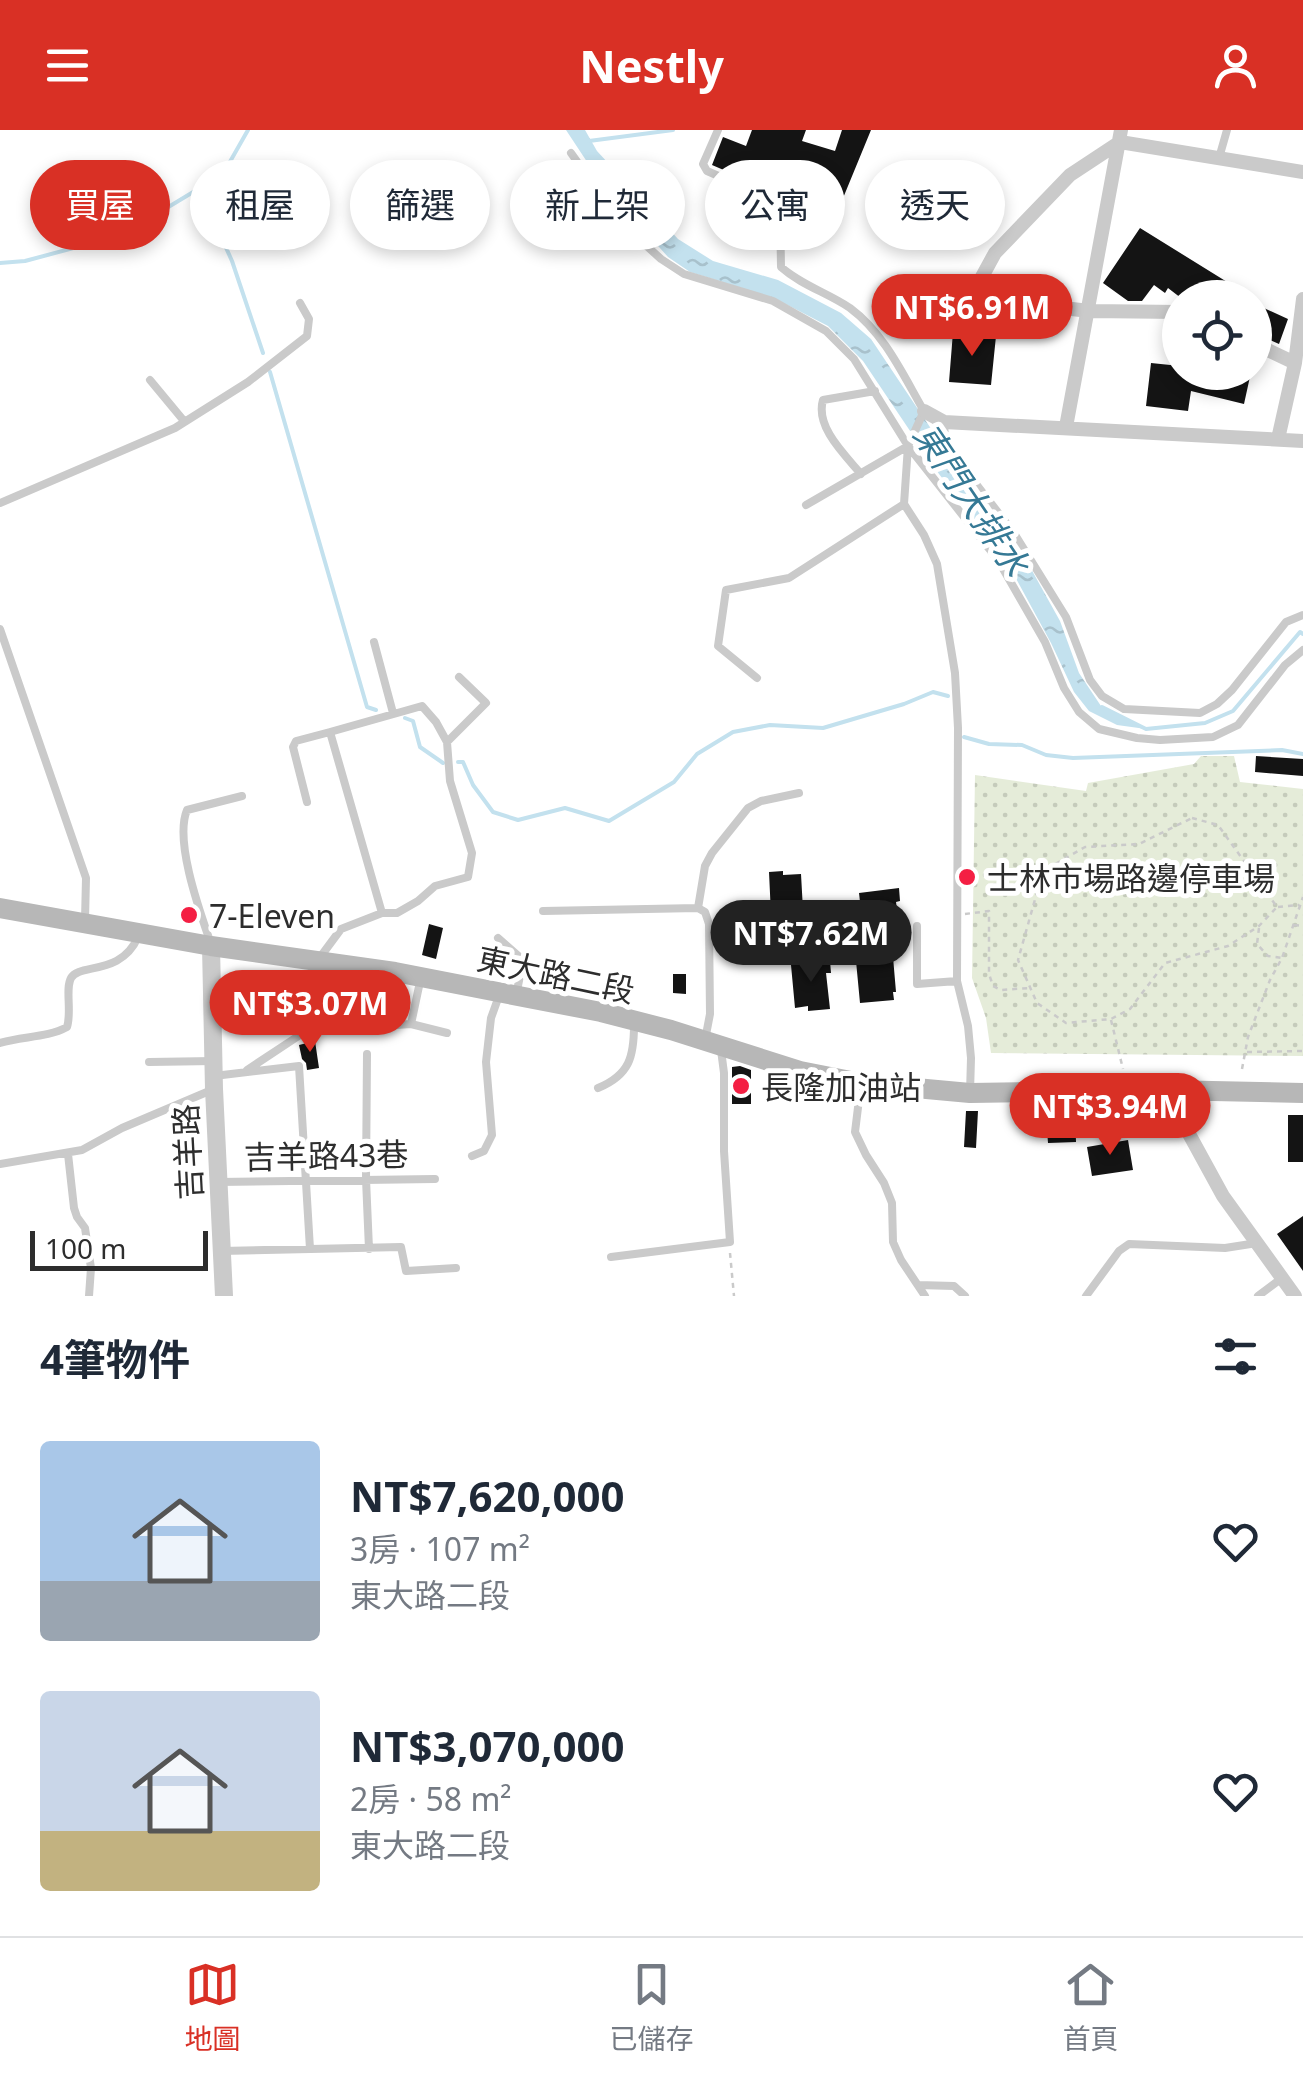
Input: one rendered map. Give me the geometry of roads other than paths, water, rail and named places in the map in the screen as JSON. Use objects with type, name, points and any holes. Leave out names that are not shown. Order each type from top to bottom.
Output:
[{"type":"main road","name":"東大路二段","points":[[0,908],[508,994],[634,1020],[800,1070],[860,1083],[970,1093],[1303,1093]]},
{"type":"street","points":[[1121,136],[1303,172]]},
{"type":"street","points":[[1121,136],[1070,175],[995,252],[971,297],[1089,311],[1162,312]]},
{"type":"street","points":[[1066,427],[1121,136]]},
{"type":"street","points":[[1278,440],[1299,364],[1303,299]]},
{"type":"street","points":[[1272,352],[1299,364]]},
{"type":"street","points":[[924,412],[944,422],[1303,441]]},
{"type":"street","name":"吉羊路","points":[[211,946],[224,1296]]},
{"type":"street","points":[[1165,1090],[1223,1196],[1296,1296]]},
{"type":"lane","points":[[1219,158],[1227,130]]},
{"type":"lane","points":[[717,132],[703,164],[707,170],[765,196],[780,207],[781,267],[849,308],[870,326],[888,349],[924,412],[908,446],[904,504],[937,564],[956,674],[957,981],[972,1058],[970,1093]]},
{"type":"lane","points":[[571,154],[638,239],[661,259],[684,274],[773,301],[826,331],[854,359],[908,446],[998,560],[1046,642],[1064,688],[1079,712],[1099,729],[1160,740],[1213,737],[1238,724],[1284,665],[1303,650]]},
{"type":"lane","points":[[0,503],[175,428],[248,382],[307,336],[309,319],[300,304]]},
{"type":"lane","points":[[150,380],[184,422]]},
{"type":"lane","points":[[861,474],[824,424],[820,410],[823,400],[875,391]]},
{"type":"lane","points":[[944,422],[945,438],[952,453],[1014,532],[1066,617],[1090,680],[1102,696],[1124,709],[1200,713],[1232,690],[1286,622],[1303,616]]},
{"type":"lane","points":[[806,504],[908,446]]},
{"type":"lane","points":[[757,678],[718,646],[726,590],[788,578],[904,504]]},
{"type":"lane","points":[[0,629],[86,878],[85,923]]},
{"type":"lane","points":[[374,642],[393,713]]},
{"type":"lane","points":[[447,742],[486,703],[459,677]]},
{"type":"lane","points":[[308,802],[293,747],[296,741],[422,706],[447,742],[450,781],[472,853],[468,877],[435,886],[418,901],[396,912],[382,913],[341,929],[318,961]]},
{"type":"lane","points":[[330,732],[382,913]]},
{"type":"lane","points":[[698,908],[705,866],[748,808],[761,801],[799,793]]},
{"type":"lane","points":[[211,946],[193,891],[182,822],[187,810],[242,796]]},
{"type":"lane","points":[[543,911],[698,908],[705,912],[709,924],[712,1043],[724,1072],[723,1141],[730,1242],[611,1257]]},
{"type":"lane","points":[[917,926],[917,984],[957,981]]},
{"type":"lane","points":[[0,1043],[67,1027],[71,977],[78,971],[118,961],[134,946],[139,933]]},
{"type":"lane","points":[[472,1156],[484,1150],[492,1135],[486,1062],[490,1018],[508,994],[522,960],[498,938]]},
{"type":"lane","points":[[411,1024],[421,977]]},
{"type":"lane","points":[[598,1088],[629,1064],[633,1056],[634,1020]]},
{"type":"lane","points":[[243,1072],[306,1031],[411,1024],[447,1032]]},
{"type":"lane","points":[[367,1054],[369,1249]]},
{"type":"lane","points":[[150,1062],[214,1075],[299,1066],[310,1249]]},
{"type":"lane","points":[[0,1164],[82,1150],[214,1075]]},
{"type":"lane","points":[[860,1083],[855,1132],[892,1204],[893,1242],[925,1296]]},
{"type":"lane","points":[[68,1154],[74,1208],[85,1228],[91,1268],[89,1296]]},
{"type":"lane","name":"吉羊路43巷","points":[[218,1182],[435,1179]]},
{"type":"lane","points":[[1086,1296],[1128,1244],[1225,1248],[1257,1244]]},
{"type":"lane","points":[[222,1251],[401,1247],[406,1272],[456,1268]]},
{"type":"lane","points":[[1258,1296],[1282,1278]]},
{"type":"lane","points":[[918,1285],[954,1286],[965,1296]]},
{"type":"water","points":[[566,130],[585,130],[605,160],[586,160]]},
{"type":"water","points":[[685,243],[713,261],[778,280],[841,313],[871,339],[954,463],[1020,549],[1060,621],[1079,673],[1101,706],[1146,729],[1117,725],[1089,711],[1074,692],[1006,560],[939,474],[863,361],[828,326],[774,298],[690,272],[662,250],[685,250]]},
{"type":"waterway","points":[[0,263],[25,261],[122,235],[223,174],[248,130]]},
{"type":"waterway","points":[[589,141],[673,130]]},
{"type":"waterway","points":[[227,250],[263,353]]},
{"type":"waterway","points":[[270,372],[367,707],[376,710]]},
{"type":"waterway","name":"東門大排水","points":[[1102,707],[1146,729],[1205,723],[1233,711],[1300,632],[1303,634]]},
{"type":"waterway","points":[[458,762],[463,762],[473,785],[493,812],[518,820],[565,808],[609,821],[674,782],[697,754],[733,732],[770,725],[823,728],[933,692],[948,696]]},
{"type":"waterway","points":[[405,718],[413,721],[420,747],[443,763]]},
{"type":"waterway","points":[[964,737],[989,744],[1022,745],[1046,755],[1073,758],[1282,750],[1303,754]]},
{"type":"place","name":"士林市場路邊停車場","points":[[967,877]]},
{"type":"place","name":"7-Eleven","points":[[189,915]]},
{"type":"place","name":"長隆加油站","points":[[741,1086]]}]
